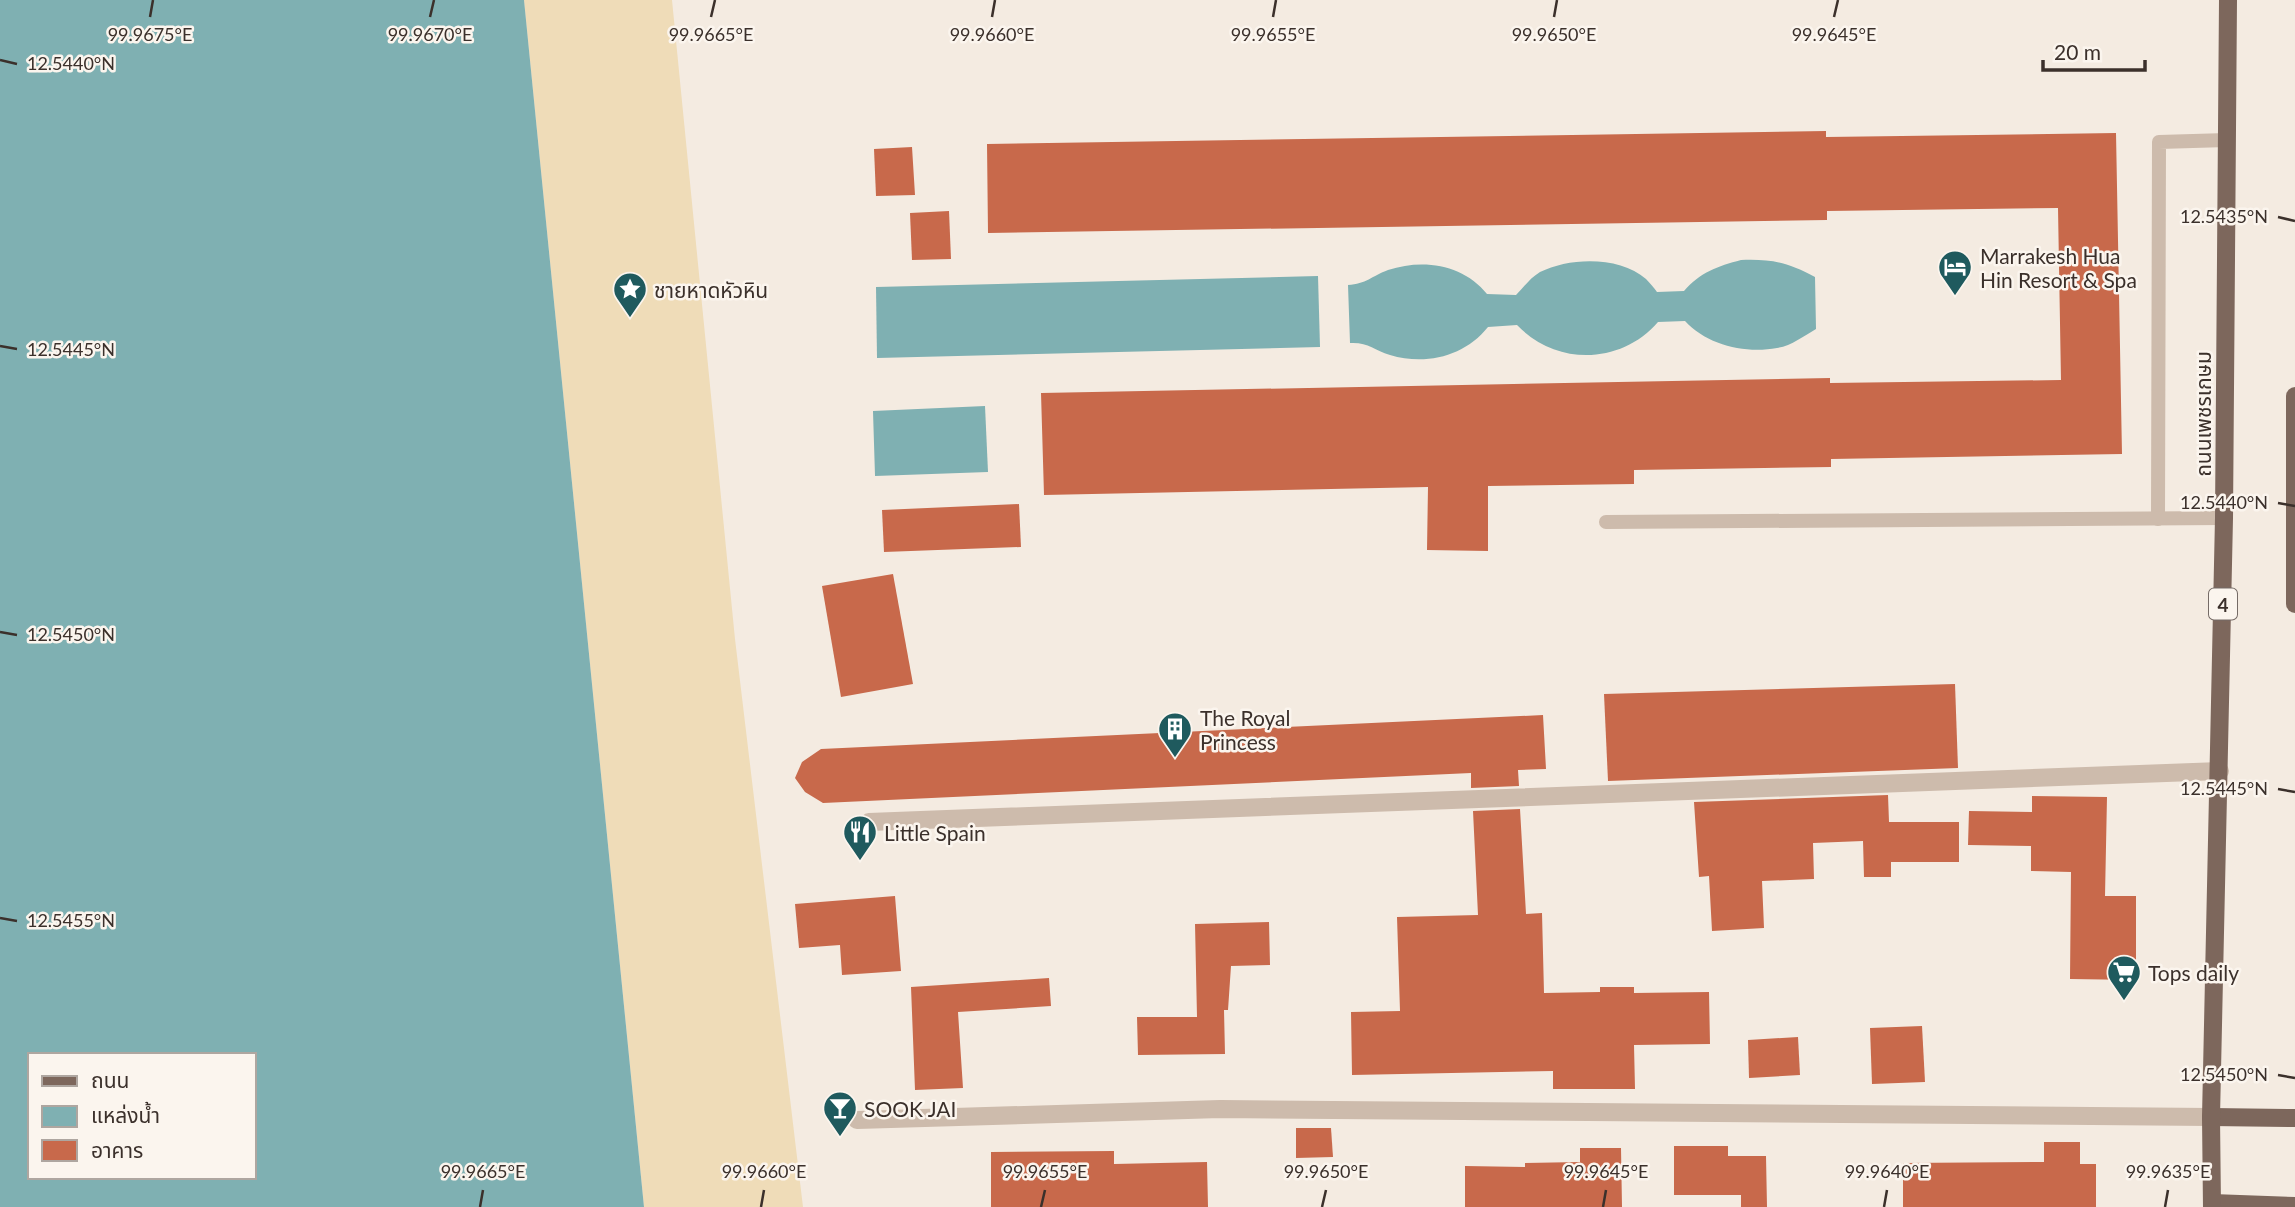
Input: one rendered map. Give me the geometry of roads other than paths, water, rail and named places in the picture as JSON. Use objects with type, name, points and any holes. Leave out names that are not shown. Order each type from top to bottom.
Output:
[{"type":"main road","name":"ถนนเพชรเกษม","points":[[2212,1205],[2211,1117],[2224,518],[2228,0]]},
{"type":"main road","points":[[2295,396],[2295,604]]},
{"type":"main road","points":[[2211,1117],[2295,1118]]},
{"type":"main road","points":[[2212,1205],[2295,1206]]},
{"type":"street","points":[[869,822],[2220,771]]},
{"type":"street","points":[[857,1120],[1220,1109],[2211,1117]]},
{"type":"lane","points":[[2158,519],[2159,142],[2227,140]]},
{"type":"lane","points":[[1606,522],[2224,518]]},
{"type":"water","points":[[0,0],[524,0],[644,1207],[0,1207]]},
{"type":"water","points":[[1741,260],[1779,262],[1815,277],[1816,329],[1782,347],[1765,350],[1715,342],[1685,321],[1658,322],[1643,336],[1626,346],[1607,353],[1588,355],[1550,348],[1517,325],[1488,327],[1479,337],[1456,352],[1431,359],[1404,358],[1366,345],[1350,343],[1348,285],[1402,266],[1429,265],[1455,270],[1478,284],[1487,294],[1516,295],[1540,272],[1566,264],[1594,261],[1623,266],[1646,279],[1657,292],[1684,291],[1696,279],[1710,271]]},
{"type":"water","points":[[1318,276],[1320,347],[877,358],[876,287]]},
{"type":"water","points":[[985,406],[988,472],[875,476],[873,411]]},
{"type":"place","name":"Marrakesh Hua Hin Resort & Spa","points":[[1955,297]]},
{"type":"place","name":"ชายหาดหัวหิน","points":[[630,319]]},
{"type":"place","name":"The Royal Princess","points":[[1175,759]]},
{"type":"place","name":"Little Spain","points":[[860,862]]},
{"type":"place","name":"Tops daily","points":[[2124,1002]]},
{"type":"place","name":"SOOK JAI","points":[[840,1138]]}]
